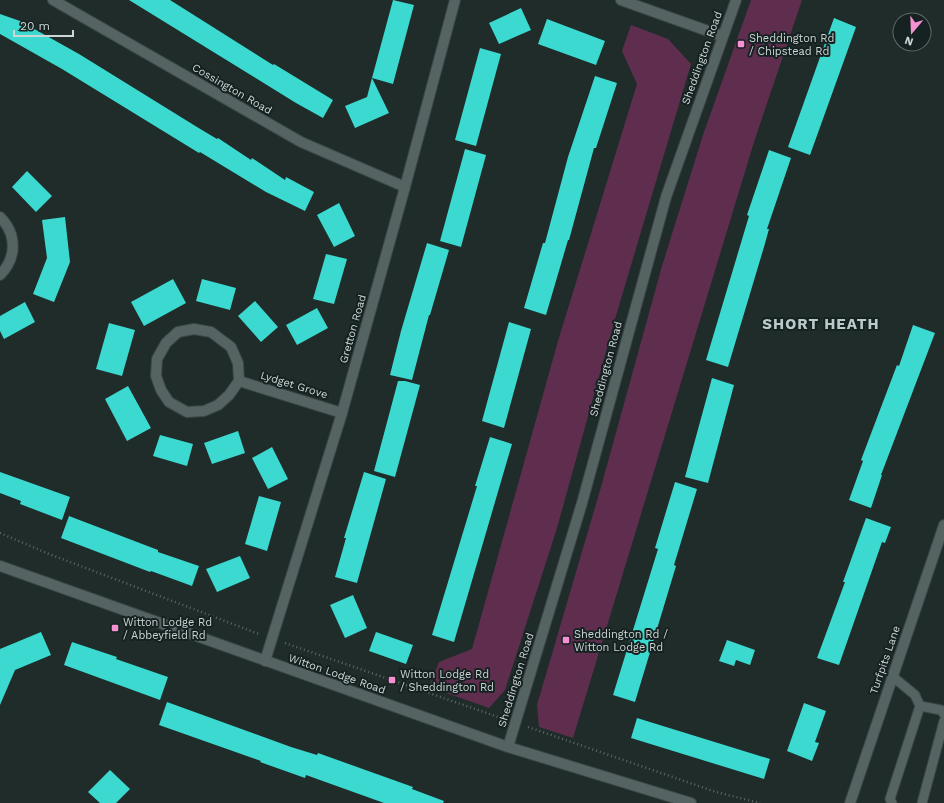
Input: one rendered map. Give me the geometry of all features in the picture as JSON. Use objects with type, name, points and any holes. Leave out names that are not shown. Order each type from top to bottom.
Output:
[{"type":"street","name":"Cossington Road","points":[[53,0],[301,142],[405,188]]},
{"type":"street","name":"Gretton Road","points":[[266,661],[342,413],[405,188],[455,0]]},
{"type":"street","points":[[621,0],[722,36]]},
{"type":"street","name":"Sheddington Road","points":[[508,747],[582,503],[619,363],[666,196],[736,0]]},
{"type":"street","points":[[0,217],[6,223],[12,236],[13,244],[11,258],[5,271],[0,275]]},
{"type":"street","points":[[194,329],[211,332],[231,347],[238,363],[239,381],[229,395],[218,405],[204,412],[187,412],[169,402],[161,390],[156,376],[157,359],[166,343],[178,332],[194,329]]},
{"type":"street","name":"Lydget Grove","points":[[239,381],[342,413]]},
{"type":"street","name":"Turfpits Lane","points":[[850,803],[944,525]]},
{"type":"street","name":"Witton Lodge Road","points":[[0,566],[508,747],[690,803]]},
{"type":"lane","points":[[892,676],[915,695],[920,706],[890,799],[892,803]]},
{"type":"lane","points":[[920,706],[941,710],[944,714]]},
{"type":"lane","points":[[922,803],[944,721]]},
{"type":"path","points":[[516,723],[716,792],[760,803]]},
{"type":"shaded area","points":[[751,0],[802,0],[754,142],[573,738],[539,727],[537,705],[601,487],[662,266],[703,135]]},
{"type":"shaded area","points":[[631,25],[668,39],[691,64],[615,319],[557,528],[505,690],[489,708],[429,687],[439,662],[472,649],[558,341],[637,84],[622,51]]},
{"type":"building","points":[[129,0],[170,0],[273,65],[274,64],[333,100],[323,118],[296,103]]},
{"type":"building","points":[[393,0],[414,5],[393,84],[372,78]]},
{"type":"building","points":[[521,8],[531,30],[499,44],[489,23]]},
{"type":"building","points":[[0,14],[20,21],[79,54],[197,127],[217,139],[218,138],[251,160],[252,158],[285,180],[286,177],[314,192],[305,211],[266,192],[62,69],[0,34]]},
{"type":"building","points":[[834,18],[856,27],[810,155],[788,147]]},
{"type":"building","points":[[547,19],[605,41],[596,65],[538,44]]},
{"type":"building","points":[[480,48],[501,54],[476,146],[455,140]]},
{"type":"building","points":[[595,76],[617,83],[596,148],[594,148],[569,240],[546,315],[524,308],[543,243],[545,243],[568,157]]},
{"type":"building","points":[[372,78],[389,113],[355,128],[345,106],[367,97]]},
{"type":"building","points":[[465,149],[486,155],[461,247],[440,241]]},
{"type":"building","points":[[769,150],[791,158],[767,229],[769,229],[764,247],[728,367],[706,360],[749,216],[747,215]]},
{"type":"building","points":[[27,171],[52,196],[36,212],[12,187]]},
{"type":"building","points":[[339,203],[355,236],[334,247],[317,215]]},
{"type":"building","points":[[65,217],[70,262],[54,302],[33,294],[47,258],[42,220]]},
{"type":"building","points":[[427,243],[449,250],[429,315],[412,380],[390,375],[401,331]]},
{"type":"building","points":[[326,254],[347,259],[334,304],[313,299]]},
{"type":"building","points":[[173,279],[186,303],[144,326],[131,302]]},
{"type":"building","points":[[202,279],[236,288],[230,310],[196,301]]},
{"type":"building","points":[[255,301],[278,327],[261,342],[238,316]]},
{"type":"building","points":[[25,302],[35,322],[4,339],[0,331],[0,316]]},
{"type":"building","points":[[317,308],[328,328],[297,345],[286,325]]},
{"type":"building","points":[[509,322],[531,329],[504,428],[482,421]]},
{"type":"building","points":[[109,323],[135,330],[122,376],[96,369]]},
{"type":"building","points":[[913,325],[935,333],[881,475],[871,508],[849,500],[863,461],[861,460],[897,365],[899,366]]},
{"type":"building","points":[[712,378],[734,385],[708,483],[685,477]]},
{"type":"building","points":[[398,381],[405,381],[420,385],[395,477],[374,471]]},
{"type":"building","points":[[128,386],[151,428],[127,441],[105,399]]},
{"type":"building","points":[[238,431],[245,453],[212,464],[204,443]]},
{"type":"building","points":[[160,435],[193,444],[187,466],[153,456]]},
{"type":"building","points":[[490,437],[512,444],[454,642],[432,635],[477,486],[475,486]]},
{"type":"building","points":[[272,447],[288,479],[268,489],[252,458]]},
{"type":"building","points":[[0,472],[70,497],[62,520],[20,504],[21,501],[0,493]]},
{"type":"building","points":[[364,472],[386,479],[357,583],[335,577],[346,538],[344,538]]},
{"type":"building","points":[[675,482],[697,489],[674,565],[676,566],[635,702],[613,695],[658,549],[655,548]]},
{"type":"building","points":[[259,496],[281,502],[267,551],[245,544]]},
{"type":"building","points":[[69,516],[158,550],[158,552],[199,566],[192,586],[151,571],[150,572],[61,538]]},
{"type":"building","points":[[866,518],[891,527],[885,543],[882,542],[839,665],[817,658],[845,582],[843,582]]},
{"type":"building","points":[[240,556],[250,578],[217,592],[206,569]]},
{"type":"building","points":[[353,595],[367,628],[345,638],[330,605]]},
{"type":"building","points":[[41,632],[51,655],[15,670],[0,705],[0,649]]},
{"type":"building","points":[[376,632],[413,645],[406,664],[369,651]]},
{"type":"building","points":[[727,640],[755,650],[750,665],[736,660],[734,666],[719,661]]},
{"type":"building","points":[[72,642],[117,657],[116,659],[168,677],[160,700],[64,665]]},
{"type":"building","points":[[167,702],[291,747],[317,755],[318,753],[413,787],[412,789],[444,801],[443,803],[384,803],[306,775],[305,778],[260,762],[261,761],[159,725]]},
{"type":"building","points":[[804,703],[826,711],[815,742],[819,743],[812,761],[787,751]]},
{"type":"building","points":[[637,718],[770,759],[764,779],[631,738]]},
{"type":"building","points":[[110,770],[130,789],[116,803],[100,803],[88,792]]},
{"type":"place","name":"Sheddington Rd / Chipstead Rd","points":[[741,44]]},
{"type":"place","name":"Witton Lodge Rd / Abbeyfield Rd","points":[[115,628]]},
{"type":"place","name":"Sheddington Rd / Witton Lodge Rd","points":[[566,640]]},
{"type":"place","name":"Witton Lodge Rd / Sheddington Rd","points":[[392,680]]},
{"type":"district","name":"SHORT HEATH","points":[[821,324]]}]
